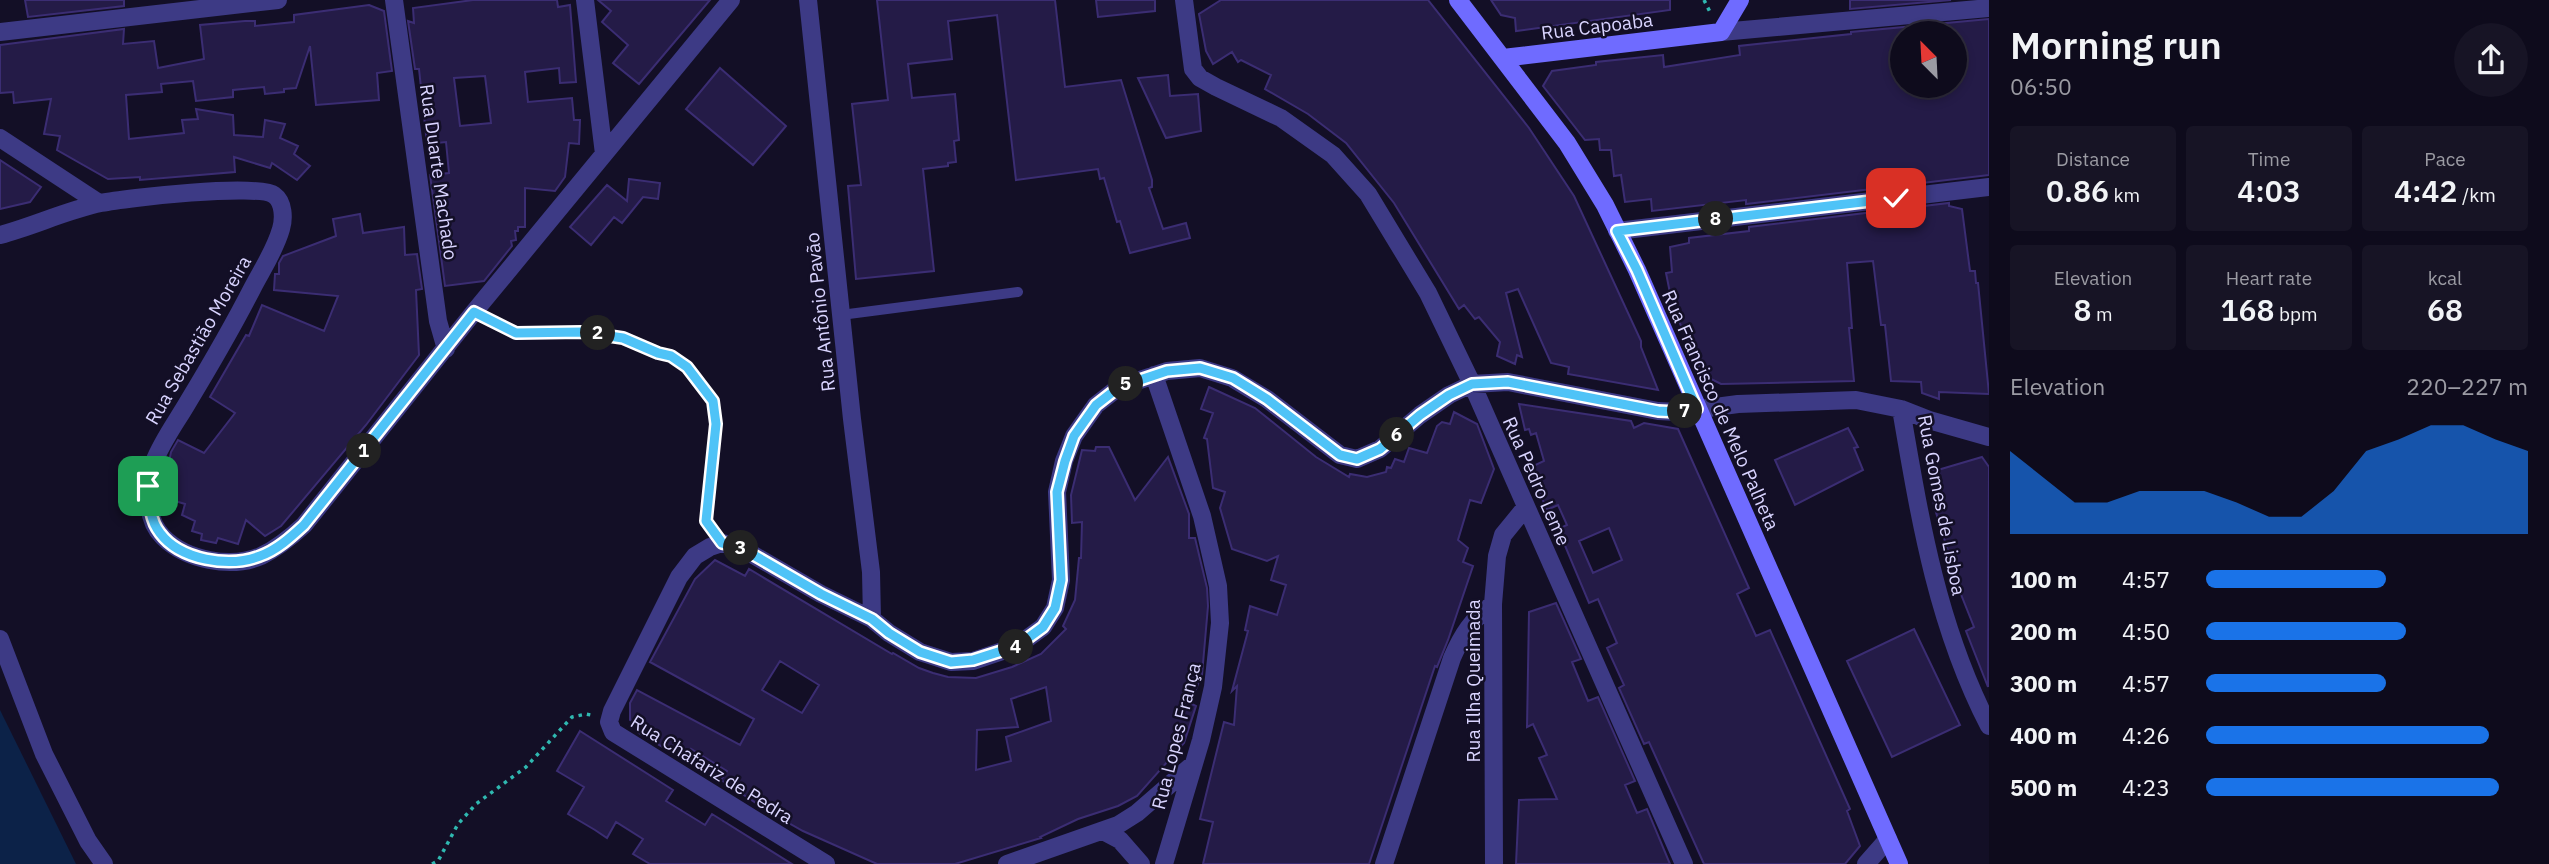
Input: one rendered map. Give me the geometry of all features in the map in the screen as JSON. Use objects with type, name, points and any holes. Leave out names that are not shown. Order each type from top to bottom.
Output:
[{"type":"main road","name":"Rua Francisco de Melo Palheta","points":[[1458,0],[1567,143],[1605,205],[1637,270],[1899,864]]},
{"type":"main road","points":[[1721,32],[1740,0]]},
{"type":"main road","name":"Rua Capoaba","points":[[1503,58],[1721,32]]},
{"type":"street","points":[[0,32],[278,0]]},
{"type":"street","name":"Rua Duarte Machado","points":[[394,0],[438,321],[446,349]]},
{"type":"street","points":[[585,0],[604,154]]},
{"type":"street","name":"Rua Sebastião Moreira","points":[[0,234],[99,203],[132,198],[254,190],[274,195],[280,203],[281,228],[273,250],[220,350],[155,460],[148,486],[150,511],[158,532],[172,546],[210,560],[235,561],[259,557],[287,541],[304,525],[474,312],[731,0]]},
{"type":"street","name":"Rua Antônio Pavão","points":[[808,0],[871,572],[872,619]]},
{"type":"street","name":"Rua Pedro Leme","points":[[1184,0],[1192,69],[1200,78],[1216,87],[1281,118],[1333,155],[1350,171],[1368,194],[1428,293],[1472,384],[1684,864]]},
{"type":"street","name":"Rua Capoaba","points":[[1721,32],[1989,8]]},
{"type":"street","points":[[0,138],[99,203]]},
{"type":"street","points":[[1617,231],[1989,187]]},
{"type":"street","points":[[722,543],[738,546],[821,594],[872,619],[920,652],[951,662],[973,660],[1008,650],[1043,627],[1055,608],[1061,580],[1057,492],[1074,436],[1096,405],[1119,387],[1167,371],[1200,368],[1233,378],[1267,399],[1340,455],[1357,459],[1380,449],[1420,415],[1449,395],[1472,384],[1508,382],[1658,411],[1678,412],[1738,404],[1856,400],[1901,409],[1989,437]]},
{"type":"street","name":"Rua Lopes França","points":[[1154,375],[1202,516],[1218,586],[1218,656],[1210,701],[1164,864]]},
{"type":"street","name":"Rua Gomes de Lisboa","points":[[1901,409],[1924,541],[1941,609],[1975,698],[1989,726]]},
{"type":"street","name":"Rua Ilha Queimada","points":[[1494,864],[1493,604],[1497,556],[1503,535],[1525,508]]},
{"type":"street","name":"Rua Chafariz de Pedra","points":[[722,543],[695,556],[679,578],[612,711],[609,722],[613,732],[621,739],[826,864]]},
{"type":"street","points":[[1384,864],[1462,634],[1476,616],[1493,604]]},
{"type":"street","points":[[0,639],[44,754],[88,841],[104,864]]},
{"type":"street","points":[[1007,864],[1118,825],[1137,813],[1192,766]]},
{"type":"street","points":[[1103,831],[1121,840],[1142,864]]},
{"type":"street","points":[[1866,864],[1888,839]]},
{"type":"lane","points":[[841,315],[1018,292]]},
{"type":"path","points":[[474,312],[516,333],[582,332],[623,338],[671,356],[687,367],[713,401],[716,424],[706,521],[722,543]]},
{"type":"path","points":[[432,864],[438,861],[458,824],[476,804],[526,767],[572,717],[586,713],[609,722]]},
{"type":"water","points":[[0,710],[76,864],[0,864]]},
{"type":"building","points":[[25,0],[124,0],[124,6],[28,17]]},
{"type":"building","points":[[473,0],[557,0],[558,7],[570,5],[576,82],[560,83],[559,68],[525,72],[528,102],[572,98],[574,120],[580,120],[579,144],[569,143],[565,177],[555,191],[525,188],[525,227],[518,227],[518,231],[515,231],[516,240],[511,241],[512,246],[484,281],[445,286],[430,175],[449,173],[446,142],[427,144],[419,69],[415,69],[408,21],[414,23],[413,8]],"holes":[[[485,76],[491,123],[460,126],[454,78]]]},
{"type":"building","points":[[598,0],[710,0],[639,84],[613,63],[628,45],[602,22],[611,11]]},
{"type":"building","points":[[877,0],[1055,0],[1065,87],[1121,80],[1152,180],[1152,187],[1149,188],[1163,229],[1186,223],[1190,238],[1130,253],[1120,221],[1117,222],[1104,178],[1100,179],[1098,169],[1016,180],[997,15],[948,21],[952,59],[908,64],[912,98],[955,94],[959,140],[954,141],[956,162],[948,163],[948,166],[923,169],[934,271],[856,279],[848,186],[861,185],[852,104],[888,100]]},
{"type":"building","points":[[1096,0],[1155,0],[1155,11],[1098,17]]},
{"type":"building","points":[[1221,0],[1428,0],[1529,128],[1574,196],[1641,341],[1658,390],[1568,374],[1569,367],[1551,363],[1518,289],[1506,293],[1522,357],[1517,355],[1515,364],[1497,356],[1500,342],[1479,317],[1475,319],[1464,305],[1459,309],[1394,203],[1346,143],[1308,114],[1265,89],[1271,75],[1241,60],[1238,62],[1232,52],[1213,64],[1206,51],[1199,14]]},
{"type":"building","points":[[1491,0],[1670,0],[1670,10],[1516,31],[1515,18],[1501,15]]},
{"type":"building","points":[[1850,0],[1951,0],[1850,9]]},
{"type":"building","points":[[369,5],[384,11],[392,71],[377,73],[379,100],[316,105],[310,46],[296,88],[284,89],[284,92],[265,94],[264,87],[233,90],[233,97],[196,101],[193,81],[161,84],[162,92],[126,95],[129,139],[184,133],[182,120],[198,119],[196,109],[233,115],[234,135],[263,137],[265,120],[285,124],[280,138],[298,146],[294,154],[310,166],[297,180],[272,163],[270,168],[234,157],[235,172],[140,180],[140,177],[108,179],[57,150],[60,136],[44,134],[51,99],[14,103],[13,92],[0,93],[0,45],[124,29],[123,44],[154,41],[158,68],[204,59],[200,25],[255,21],[255,26],[294,22],[294,15]]},
{"type":"building","points":[[1989,19],[1989,175],[1746,204],[1746,200],[1652,211],[1651,199],[1625,202],[1621,175],[1614,176],[1611,150],[1600,150],[1599,139],[1585,140],[1543,86],[1552,71],[1596,65],[1596,62],[1663,55],[1664,67],[1740,55],[1739,46],[1890,28],[1890,98],[1967,98],[1967,21]]},
{"type":"building","points":[[720,68],[786,126],[753,165],[686,109]]},
{"type":"building","points":[[1168,75],[1170,96],[1198,94],[1201,131],[1166,138],[1138,78]]},
{"type":"building","points":[[0,160],[41,187],[30,202],[0,209]]},
{"type":"building","points":[[629,179],[660,183],[658,199],[643,197],[622,223],[614,217],[591,245],[570,227],[607,185],[627,201]]},
{"type":"building","points":[[1949,203],[1949,206],[1962,209],[1970,271],[1975,271],[1978,283],[1989,394],[1939,392],[1939,399],[1922,393],[1921,382],[1891,381],[1885,325],[1881,325],[1873,261],[1847,263],[1854,381],[1721,384],[1703,375],[1673,308],[1666,273],[1672,272],[1670,247],[1689,243],[1689,238],[1749,231],[1749,227]]},
{"type":"building","points":[[360,214],[363,233],[404,227],[405,255],[417,254],[422,289],[416,290],[419,355],[366,425],[281,526],[265,536],[246,520],[238,544],[218,538],[216,543],[201,540],[202,534],[192,531],[195,521],[182,515],[185,504],[162,497],[171,452],[178,440],[204,453],[235,413],[210,397],[246,335],[249,336],[262,305],[324,331],[338,296],[274,290],[275,274],[279,274],[279,263],[283,256],[336,236],[333,219]]},
{"type":"building","points":[[1209,387],[1255,408],[1316,457],[1349,477],[1350,474],[1367,477],[1386,472],[1395,459],[1404,462],[1409,448],[1427,453],[1437,426],[1442,422],[1450,424],[1454,412],[1477,424],[1494,469],[1481,503],[1470,500],[1458,540],[1468,548],[1463,562],[1473,566],[1448,640],[1437,667],[1435,666],[1369,864],[1203,864],[1213,822],[1200,819],[1224,722],[1234,725],[1237,686],[1232,691],[1248,631],[1245,630],[1250,606],[1277,615],[1286,585],[1271,580],[1278,556],[1267,561],[1232,549],[1220,508],[1225,492],[1213,488],[1207,439],[1204,438],[1213,413],[1201,409]]},
{"type":"building","points":[[1519,404],[1631,421],[1634,428],[1644,423],[1678,429],[1749,588],[1737,594],[1756,636],[1770,630],[1850,809],[1847,811],[1860,846],[1845,864],[1704,864],[1649,742],[1644,744],[1619,688],[1624,685],[1607,648],[1617,643],[1598,599],[1589,603],[1558,529],[1567,525],[1558,505],[1547,510],[1529,468],[1544,461],[1536,433],[1531,435],[1529,429],[1525,430]],"holes":[[[1609,528],[1622,560],[1593,573],[1579,541]]]},
{"type":"building","points":[[1848,428],[1858,447],[1854,448],[1863,470],[1795,505],[1775,460]]},
{"type":"building","points":[[1096,447],[1109,447],[1135,500],[1168,457],[1189,514],[1189,538],[1195,538],[1207,588],[1202,675],[1190,703],[1196,706],[1184,743],[1137,796],[1118,806],[1078,819],[1041,838],[955,864],[877,864],[803,831],[771,813],[721,780],[727,771],[691,749],[685,760],[639,733],[642,726],[630,720],[630,703],[637,690],[740,745],[754,719],[650,662],[695,579],[715,560],[745,576],[749,569],[892,654],[933,673],[948,677],[976,678],[1012,667],[1041,654],[1066,629],[1063,626],[1075,600],[1081,558],[1082,522],[1072,523],[1071,495],[1082,450],[1095,451]],"holes":[[[780,661],[819,685],[802,713],[762,690]],[[1046,687],[1051,721],[1006,737],[1011,761],[976,770],[977,730],[1018,727],[1011,699]]]},
{"type":"building","points":[[1982,457],[1989,467],[1988,687],[1966,631],[1974,627],[1956,582],[1952,583],[1948,551],[1934,506],[1931,472]]},
{"type":"building","points":[[1556,603],[1581,659],[1572,662],[1588,701],[1598,697],[1635,781],[1625,785],[1637,813],[1647,809],[1670,864],[1516,864],[1519,800],[1557,799],[1539,758],[1547,755],[1533,724],[1527,727],[1529,612]]},
{"type":"building","points":[[1914,629],[1960,725],[1892,757],[1847,661]]},
{"type":"building","points":[[580,731],[673,790],[666,801],[705,825],[712,814],[792,864],[650,864],[633,854],[643,839],[616,822],[607,838],[568,814],[584,787],[557,771]]},
{"type":"route","points":[[148,486],[150,511],[158,532],[172,546],[210,560],[235,561],[259,557],[287,541],[304,525],[474,312],[516,333],[582,332],[623,338],[671,356],[687,367],[713,401],[716,424],[706,521],[722,543],[738,546],[821,594],[872,619],[920,652],[951,662],[973,660],[1017,646],[1043,627],[1055,608],[1061,580],[1057,540],[1057,492],[1065,461],[1074,436],[1096,405],[1119,387],[1167,371],[1200,368],[1233,378],[1267,399],[1340,455],[1357,459],[1367,457],[1380,449],[1420,415],[1449,395],[1472,384],[1508,382],[1658,411],[1697,409],[1637,270],[1617,231],[1896,198]]}]
